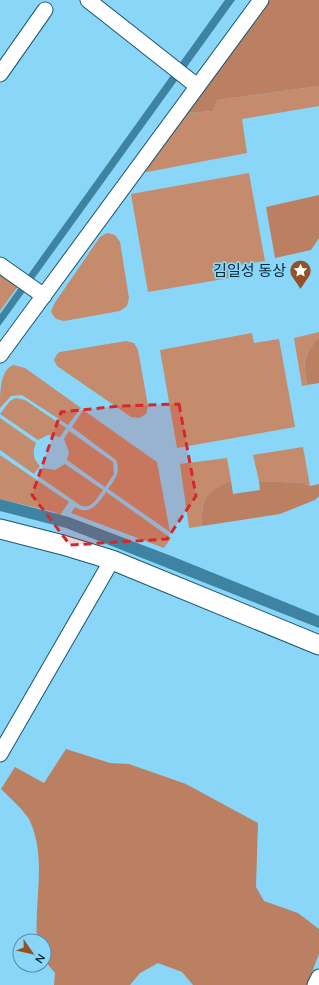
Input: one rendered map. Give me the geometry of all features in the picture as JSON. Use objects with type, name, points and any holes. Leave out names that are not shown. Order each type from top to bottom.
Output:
[{"type":"main road","points":[[0,529],[112,560],[319,645]]},
{"type":"street","points":[[88,0],[197,86]]},
{"type":"street","points":[[2,351],[261,0]]},
{"type":"street","points":[[0,74],[45,10]]},
{"type":"street","points":[[0,264],[44,296]]},
{"type":"street","points":[[0,754],[112,560]]},
{"type":"street","points":[[315,985],[319,977]]},
{"type":"highlighted area","points":[[179,404],[196,496],[167,539],[70,545],[32,495],[61,412],[120,406]]},
{"type":"shaded area","points":[[269,0],[319,0],[319,86],[217,100],[213,111],[187,113]]},
{"type":"shaded area","points":[[319,86],[319,106],[242,119],[247,153],[147,172],[145,171],[187,113],[213,111],[217,100]]},
{"type":"shaded area","points":[[249,173],[265,261],[239,265],[241,276],[148,292],[131,194]]},
{"type":"shaded area","points":[[319,195],[319,238],[311,250],[275,258],[266,207]]},
{"type":"shaded area","points":[[107,233],[115,235],[120,242],[129,298],[127,306],[120,311],[64,321],[56,319],[51,312],[54,304],[100,237]]},
{"type":"shaded area","points":[[0,271],[19,285],[0,311]]},
{"type":"shaded area","points":[[319,332],[319,337],[307,354],[305,370],[307,385],[302,386],[294,338]]},
{"type":"shaded area","points":[[252,333],[254,343],[279,339],[295,427],[177,448],[160,350]]},
{"type":"shaded area","points":[[319,337],[319,383],[307,385],[305,364],[307,354]]},
{"type":"shaded area","points":[[126,341],[134,343],[138,350],[148,406],[146,414],[139,418],[131,417],[57,366],[54,360],[60,352]]},
{"type":"shaded area","points":[[14,365],[25,368],[81,408],[68,425],[22,395],[11,396],[0,408],[3,376],[9,367]]},
{"type":"shaded area","points":[[16,398],[25,400],[66,428],[60,437],[48,435],[38,440],[0,414],[10,401]]},
{"type":"shaded area","points":[[83,410],[157,462],[170,532],[108,489],[118,472],[116,460],[72,427]]},
{"type":"shaded area","points":[[0,418],[36,443],[34,455],[40,466],[34,474],[0,450]]},
{"type":"shaded area","points":[[69,431],[113,462],[114,474],[105,487],[67,460],[69,452],[64,439]]},
{"type":"shaded area","points":[[303,447],[310,486],[302,483],[259,481],[253,455]]},
{"type":"shaded area","points":[[0,455],[69,502],[60,515],[54,512],[0,499]]},
{"type":"shaded area","points":[[227,458],[231,481],[216,489],[207,498],[204,503],[202,526],[189,528],[180,464]]},
{"type":"shaded area","points":[[65,464],[103,490],[91,505],[80,505],[38,476],[43,468],[55,470]]},
{"type":"shaded area","points":[[231,481],[233,494],[260,490],[259,481],[302,483],[310,486],[319,484],[319,496],[315,500],[280,514],[202,526],[204,502],[207,497],[216,489]]},
{"type":"shaded area","points":[[106,492],[171,538],[164,548],[71,513],[75,507],[85,510],[93,507],[100,501]]},
{"type":"shaded area","points":[[66,749],[110,763],[129,764],[186,784],[258,823],[256,887],[264,901],[298,913],[319,929],[319,954],[307,985],[193,985],[182,972],[158,963],[140,973],[130,985],[54,985],[55,973],[52,969],[52,933],[37,933],[39,865],[35,835],[28,817],[1,789],[15,767],[44,783]]},
{"type":"water","points":[[225,0],[235,0],[0,326],[0,314]]},
{"type":"water","points":[[0,499],[69,517],[174,557],[319,616],[319,628],[66,528],[0,511]]},
{"type":"place","name":"김일성 동상","points":[[301,290]]}]
